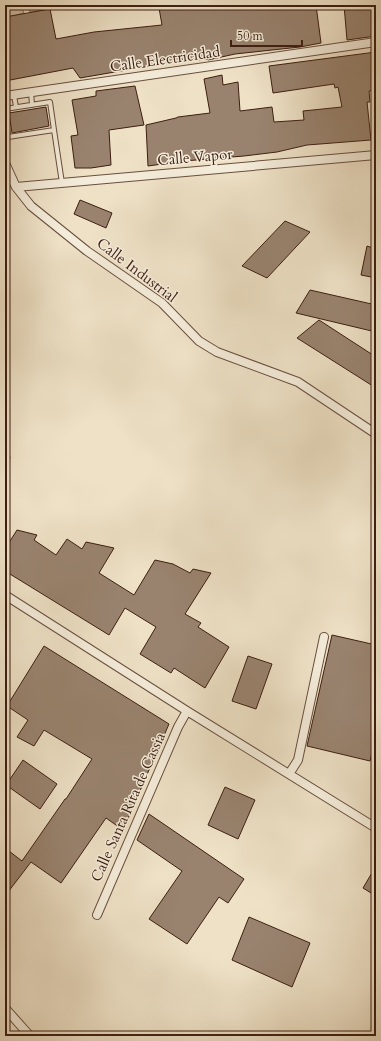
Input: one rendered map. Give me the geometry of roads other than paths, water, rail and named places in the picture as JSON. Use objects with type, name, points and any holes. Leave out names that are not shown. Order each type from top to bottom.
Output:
[{"type":"street","name":"Calle Electricidad","points":[[5,96],[376,42]]},
{"type":"street","name":"Calle Vapor","points":[[16,186],[376,155]]},
{"type":"street","name":"Calle Industrial","points":[[5,163],[16,186],[31,206],[88,251],[162,303],[198,341],[217,352],[298,382],[376,434]]},
{"type":"street","points":[[5,595],[187,711],[376,828]]},
{"type":"street","points":[[289,774],[298,760],[324,637]]},
{"type":"street","name":"Calle Santa Rita de Cassia","points":[[97,915],[178,727],[187,711]]},
{"type":"street","points":[[5,1008],[30,1036]]},
{"type":"lane","points":[[31,92],[32,105]]},
{"type":"lane","points":[[14,95],[16,108]]},
{"type":"lane","points":[[54,130],[6,137],[5,109],[50,102],[62,183]]},
{"type":"waterway","points":[[5,434],[9,458],[5,468]]}]
